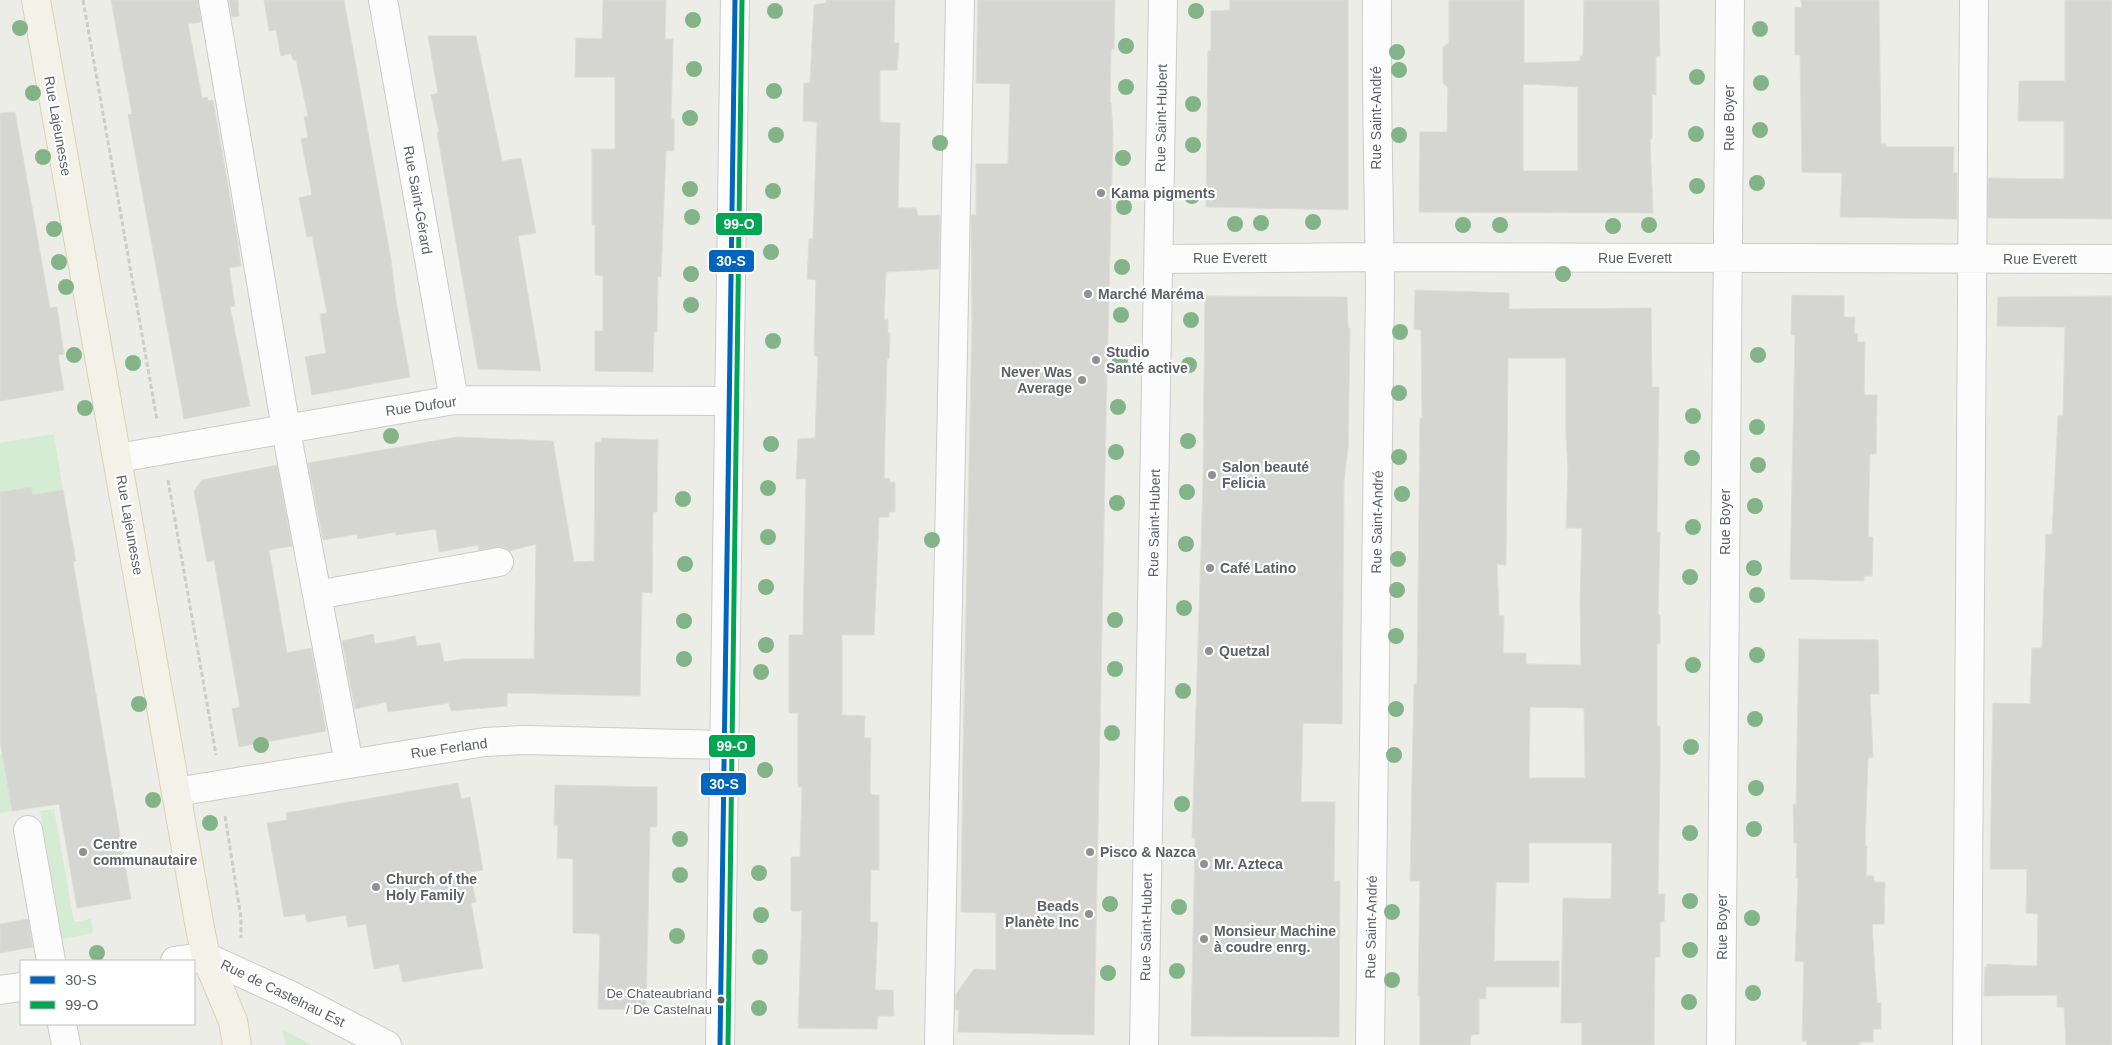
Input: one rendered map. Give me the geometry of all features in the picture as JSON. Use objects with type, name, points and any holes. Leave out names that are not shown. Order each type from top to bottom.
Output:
[{"type":"main road","name":"Rue Lajeunesse","points":[[36,0],[206,957],[233,1021],[237,1045]]},
{"type":"street","points":[[213,0],[287,428],[349,764]]},
{"type":"street","name":"Rue Saint-Gérard","points":[[383,0],[454,400]]},
{"type":"street","points":[[720,1045],[735,0]]},
{"type":"street","points":[[939,1045],[960,0]]},
{"type":"street","name":"Rue Saint-Hubert","points":[[1144,1045],[1163,0]]},
{"type":"street","name":"Rue Saint-André","points":[[1370,1045],[1379,257],[1377,0]]},
{"type":"street","name":"Rue Boyer","points":[[1721,1045],[1730,0]]},
{"type":"street","points":[[1967,1045],[1974,0]]},
{"type":"street","name":"Rue Everett","points":[[1159,259],[1379,257],[2112,259]]},
{"type":"street","name":"Rue Dufour","points":[[118,458],[454,400],[728,401]]},
{"type":"street","points":[[317,595],[499,562]]},
{"type":"street","name":"Rue Ferland","points":[[176,792],[463,745],[506,741],[724,744]]},
{"type":"street","points":[[28,830],[51,960]]},
{"type":"street","name":"Rue de Castelnau Est","points":[[183,960],[206,957],[292,996],[387,1045]]},
{"type":"street","points":[[0,990],[20,987]]},
{"type":"street","points":[[62,1025],[66,1045]]},
{"type":"path","points":[[83,0],[157,422]]},
{"type":"path","points":[[167,478],[216,757]]},
{"type":"path","points":[[225,816],[241,918]]},
{"type":"green space","points":[[54,434],[63,490],[33,495],[31,487],[0,492],[0,443]]},
{"type":"green space","points":[[0,754],[2,754],[12,811],[0,813]]},
{"type":"green space","points":[[54,809],[74,922],[91,919],[93,933],[62,939],[40,811]]},
{"type":"green space","points":[[282,1029],[312,1045],[286,1045]]},
{"type":"building","points":[[111,0],[198,0],[201,22],[188,24],[202,98],[207,97],[208,101],[213,100],[238,243],[241,266],[229,268],[235,306],[230,307],[250,406],[184,419],[128,115],[132,114]]},
{"type":"building","points":[[229,0],[238,0],[239,16],[232,17]]},
{"type":"building","points":[[264,0],[344,0],[391,259],[396,301],[410,377],[312,395],[305,357],[326,353],[320,314],[327,313],[312,236],[307,237],[299,198],[312,195],[301,139],[308,138],[304,117],[308,116],[296,60],[293,60],[291,53],[281,56],[276,30],[269,31]]},
{"type":"building","points":[[603,0],[666,0],[665,39],[673,39],[671,119],[674,119],[674,151],[666,151],[661,277],[658,276],[657,332],[654,332],[653,372],[595,371],[595,331],[603,331],[603,276],[595,275],[595,225],[592,225],[592,149],[615,149],[615,77],[575,77],[576,38],[602,39]]},
{"type":"building","points":[[827,0],[895,0],[894,43],[899,43],[897,70],[880,70],[880,122],[900,123],[898,208],[916,208],[918,216],[940,215],[939,269],[886,272],[884,320],[888,320],[888,333],[890,333],[889,359],[887,359],[884,478],[889,478],[890,482],[895,482],[895,512],[889,512],[889,517],[879,517],[874,635],[842,635],[842,715],[865,716],[864,738],[871,738],[870,792],[872,795],[879,795],[879,870],[871,870],[870,922],[878,922],[875,990],[893,990],[894,1016],[878,1016],[877,1029],[798,1028],[802,911],[791,911],[791,857],[800,857],[802,787],[798,787],[798,713],[789,713],[789,635],[803,635],[806,479],[796,479],[798,439],[815,438],[818,357],[814,355],[816,280],[807,279],[809,239],[813,239],[817,122],[803,121],[804,83],[810,83],[814,5],[826,3]]},
{"type":"building","points":[[978,0],[1115,0],[1114,49],[1111,49],[1110,103],[1113,133],[1094,1035],[958,1032],[959,1010],[955,1010],[956,994],[974,969],[996,970],[996,913],[961,912],[972,321],[971,215],[976,215],[976,164],[1008,164],[1010,84],[976,83]]},
{"type":"building","points":[[1230,0],[1348,0],[1348,210],[1206,207],[1208,51],[1211,51],[1211,11],[1230,10]]},
{"type":"building","points":[[1449,0],[1524,0],[1524,63],[1580,61],[1580,56],[1583,56],[1584,0],[1659,0],[1660,56],[1656,56],[1656,95],[1652,94],[1652,139],[1650,139],[1653,213],[1419,212],[1420,132],[1447,132],[1448,88],[1443,83],[1443,47],[1449,43]],"holes":[[[1523,84],[1578,87],[1578,171],[1523,171]]]},
{"type":"building","points":[[1801,0],[1879,0],[1881,144],[1886,144],[1886,147],[1954,147],[1953,173],[1957,173],[1957,219],[1840,217],[1842,173],[1802,172],[1800,55],[1795,55],[1795,7],[1802,8]]},
{"type":"building","points":[[2065,0],[2112,0],[2112,219],[1988,218],[1988,178],[2064,179],[2064,121],[2018,121],[2019,81],[2065,81]]},
{"type":"building","points":[[428,36],[476,36],[502,161],[521,158],[536,233],[518,236],[541,371],[478,369],[437,132],[439,132],[431,95],[438,93]]},
{"type":"building","points":[[15,112],[50,308],[57,307],[64,354],[58,355],[64,390],[0,401],[0,113]]},
{"type":"building","points":[[1415,290],[1509,293],[1509,309],[1651,308],[1652,387],[1659,387],[1657,532],[1660,532],[1658,615],[1660,615],[1660,644],[1657,644],[1657,726],[1660,726],[1660,765],[1658,894],[1665,894],[1664,922],[1660,922],[1660,957],[1655,957],[1654,1045],[1582,1045],[1582,1023],[1561,1023],[1563,898],[1611,899],[1612,843],[1529,843],[1529,883],[1496,882],[1494,961],[1559,961],[1559,987],[1486,987],[1486,999],[1479,999],[1479,1034],[1471,1035],[1470,1045],[1420,1045],[1420,996],[1418,996],[1420,881],[1410,881],[1414,684],[1417,684],[1420,418],[1422,418],[1421,330],[1414,329]],"holes":[[[1508,358],[1566,358],[1568,469],[1566,528],[1582,528],[1581,665],[1526,664],[1526,653],[1503,653],[1504,616],[1499,616],[1497,564],[1506,565]],[[1530,707],[1584,708],[1585,778],[1529,778]]]},
{"type":"building","points":[[1792,295],[1844,296],[1844,317],[1855,317],[1854,333],[1858,334],[1857,342],[1865,342],[1864,395],[1877,395],[1876,454],[1870,454],[1868,537],[1873,537],[1872,576],[1864,576],[1864,581],[1790,579],[1795,335],[1791,335]]},
{"type":"building","points":[[1205,296],[1347,297],[1348,328],[1350,328],[1348,447],[1344,481],[1342,724],[1303,723],[1301,802],[1335,802],[1334,881],[1340,881],[1339,1037],[1191,1036],[1195,838],[1192,838],[1203,484]]},
{"type":"building","points":[[2112,296],[2112,1045],[2066,1045],[2064,1007],[2057,1007],[2057,995],[1984,996],[1985,967],[1987,967],[1987,964],[2037,966],[2038,914],[2026,913],[2027,869],[1990,869],[1993,703],[2030,704],[2032,648],[2042,648],[2046,534],[2052,534],[2058,416],[2063,416],[2065,327],[1997,326],[1998,297]]},
{"type":"building","points":[[457,437],[553,441],[574,562],[594,561],[595,442],[601,442],[601,438],[658,440],[657,512],[653,512],[652,593],[642,592],[640,696],[507,693],[507,706],[451,711],[449,703],[388,712],[386,702],[355,709],[342,641],[373,634],[375,644],[415,636],[417,646],[440,643],[444,662],[461,659],[534,659],[536,544],[509,551],[504,547],[479,550],[478,545],[439,552],[436,529],[396,535],[396,532],[358,539],[357,534],[323,540],[308,463]]},
{"type":"building","points":[[277,465],[292,546],[269,550],[287,653],[311,648],[326,731],[239,747],[232,709],[240,707],[214,560],[207,562],[194,491],[202,480]]},
{"type":"building","points":[[31,487],[33,495],[63,490],[76,561],[73,561],[131,899],[77,908],[59,804],[12,811],[0,741],[0,492]]},
{"type":"building","points":[[1799,639],[1878,640],[1879,694],[1870,694],[1873,757],[1868,758],[1865,846],[1867,846],[1866,876],[1874,876],[1874,882],[1885,882],[1884,924],[1872,924],[1877,1003],[1881,1003],[1881,1029],[1873,1029],[1873,1042],[1860,1042],[1860,1045],[1807,1045],[1807,1041],[1802,1041],[1804,962],[1795,961],[1798,879],[1796,878],[1797,843],[1794,843],[1793,804],[1796,804]]},
{"type":"building","name":"Church of the Holy Family","points":[[458,783],[461,799],[470,797],[483,870],[470,872],[476,902],[471,903],[483,968],[403,982],[399,964],[374,969],[366,924],[348,927],[346,915],[307,922],[305,914],[284,917],[267,823],[287,820],[286,813]]},
{"type":"building","points":[[555,785],[657,787],[657,827],[650,827],[646,1010],[598,1009],[600,934],[573,933],[573,859],[557,858],[558,826],[554,825]]},
{"type":"building","points":[[28,919],[33,947],[0,953],[0,924]]},
{"type":"transit line","name":"30-S","points":[[720,1045],[735,0]]},
{"type":"transit line","name":"99-O","points":[[728,1045],[742,0]]},
{"type":"place","name":"Kama pigments","points":[[1101,193]]},
{"type":"place","name":"Marché Maréma","points":[[1088,294]]},
{"type":"place","name":"Studio Santé active","points":[[1096,360]]},
{"type":"place","name":"Never Was Average","points":[[1082,380]]},
{"type":"place","name":"Salon beauté Felicia","points":[[1212,475]]},
{"type":"place","name":"Café Latino","points":[[1210,568]]},
{"type":"place","name":"Quetzal","points":[[1209,651]]},
{"type":"place","name":"Centre communautaire","points":[[83,852]]},
{"type":"place","name":"Pisco & Nazca","points":[[1090,852]]},
{"type":"place","name":"Mr. Azteca","points":[[1204,864]]},
{"type":"place","name":"Church of the Holy Family","points":[[376,887]]},
{"type":"place","name":"Beads Planète Inc","points":[[1089,914]]},
{"type":"place","name":"Monsieur Machine à coudre enrg.","points":[[1204,939]]},
{"type":"place","name":"De Chateaubriand / De Castelnau","points":[[721,1000]]}]
